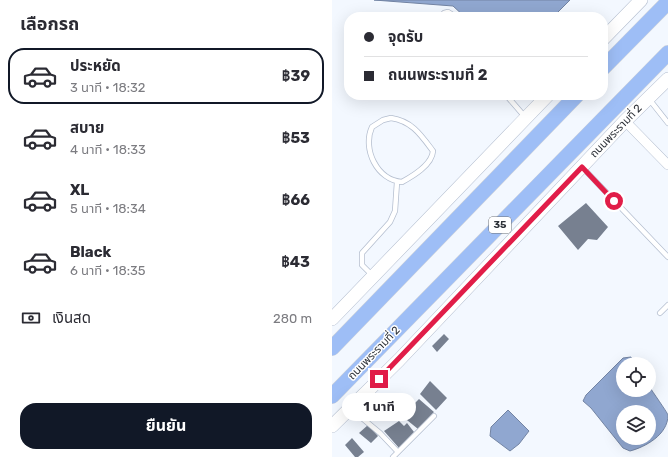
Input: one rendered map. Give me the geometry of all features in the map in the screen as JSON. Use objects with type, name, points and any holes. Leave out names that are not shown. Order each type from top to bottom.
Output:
[{"type":"highway","points":[[608,63],[668,2]]},
{"type":"highway","name":"ถนนพระรามที่ 2","points":[[332,396],[668,53]]},
{"type":"highway","points":[[332,348],[572,100]]},
{"type":"main road","points":[[608,34],[642,0]]},
{"type":"main road","name":"ถนนพระรามที่ 2","points":[[332,426],[399,360],[625,121],[668,78]]},
{"type":"main road","points":[[332,320],[526,118],[539,100]]},
{"type":"street","points":[[625,121],[668,166]]},
{"type":"lane","points":[[648,99],[668,123]]},
{"type":"lane","points":[[510,100],[526,118]]},
{"type":"lane","points":[[391,118],[402,120],[415,128],[433,151],[433,156],[424,167],[402,182],[397,182],[392,181],[381,172],[370,154],[368,143],[372,127],[391,118]]},
{"type":"lane","points":[[582,167],[668,257]]},
{"type":"lane","points":[[374,278],[362,265],[362,253],[390,222],[396,211],[397,182]]},
{"type":"lane","points":[[660,313],[668,305]]},
{"type":"lane","points":[[350,408],[380,433],[398,452]]},
{"type":"lane","points":[[393,457],[434,416]]},
{"type":"water","points":[[374,0],[570,0],[558,12],[460,12],[453,6]]},
{"type":"water","points":[[616,365],[616,397],[656,396],[668,415],[667,422],[656,438],[656,405],[616,405],[616,439],[591,408],[583,401],[586,395]]},
{"type":"water","points":[[508,410],[529,431],[519,444],[510,451],[490,436],[491,427]]},
{"type":"water","points":[[621,445],[644,445],[630,451],[623,448]]},
{"type":"building","points":[[586,203],[608,227],[597,240],[588,239],[578,250],[558,226]]},
{"type":"building","points":[[444,334],[449,339],[437,352],[432,346]]},
{"type":"building","points":[[430,381],[447,398],[436,410],[420,394]]},
{"type":"building","points":[[419,399],[434,412],[418,429],[402,416]]},
{"type":"building","points":[[399,421],[404,426],[407,423],[414,432],[399,448],[384,431]]},
{"type":"building","points":[[368,425],[378,436],[371,443],[359,433]]},
{"type":"building","points":[[352,438],[364,452],[358,457],[355,457],[345,445]]},
{"type":"route","points":[[379,379],[399,360],[582,167],[614,201]]}]
